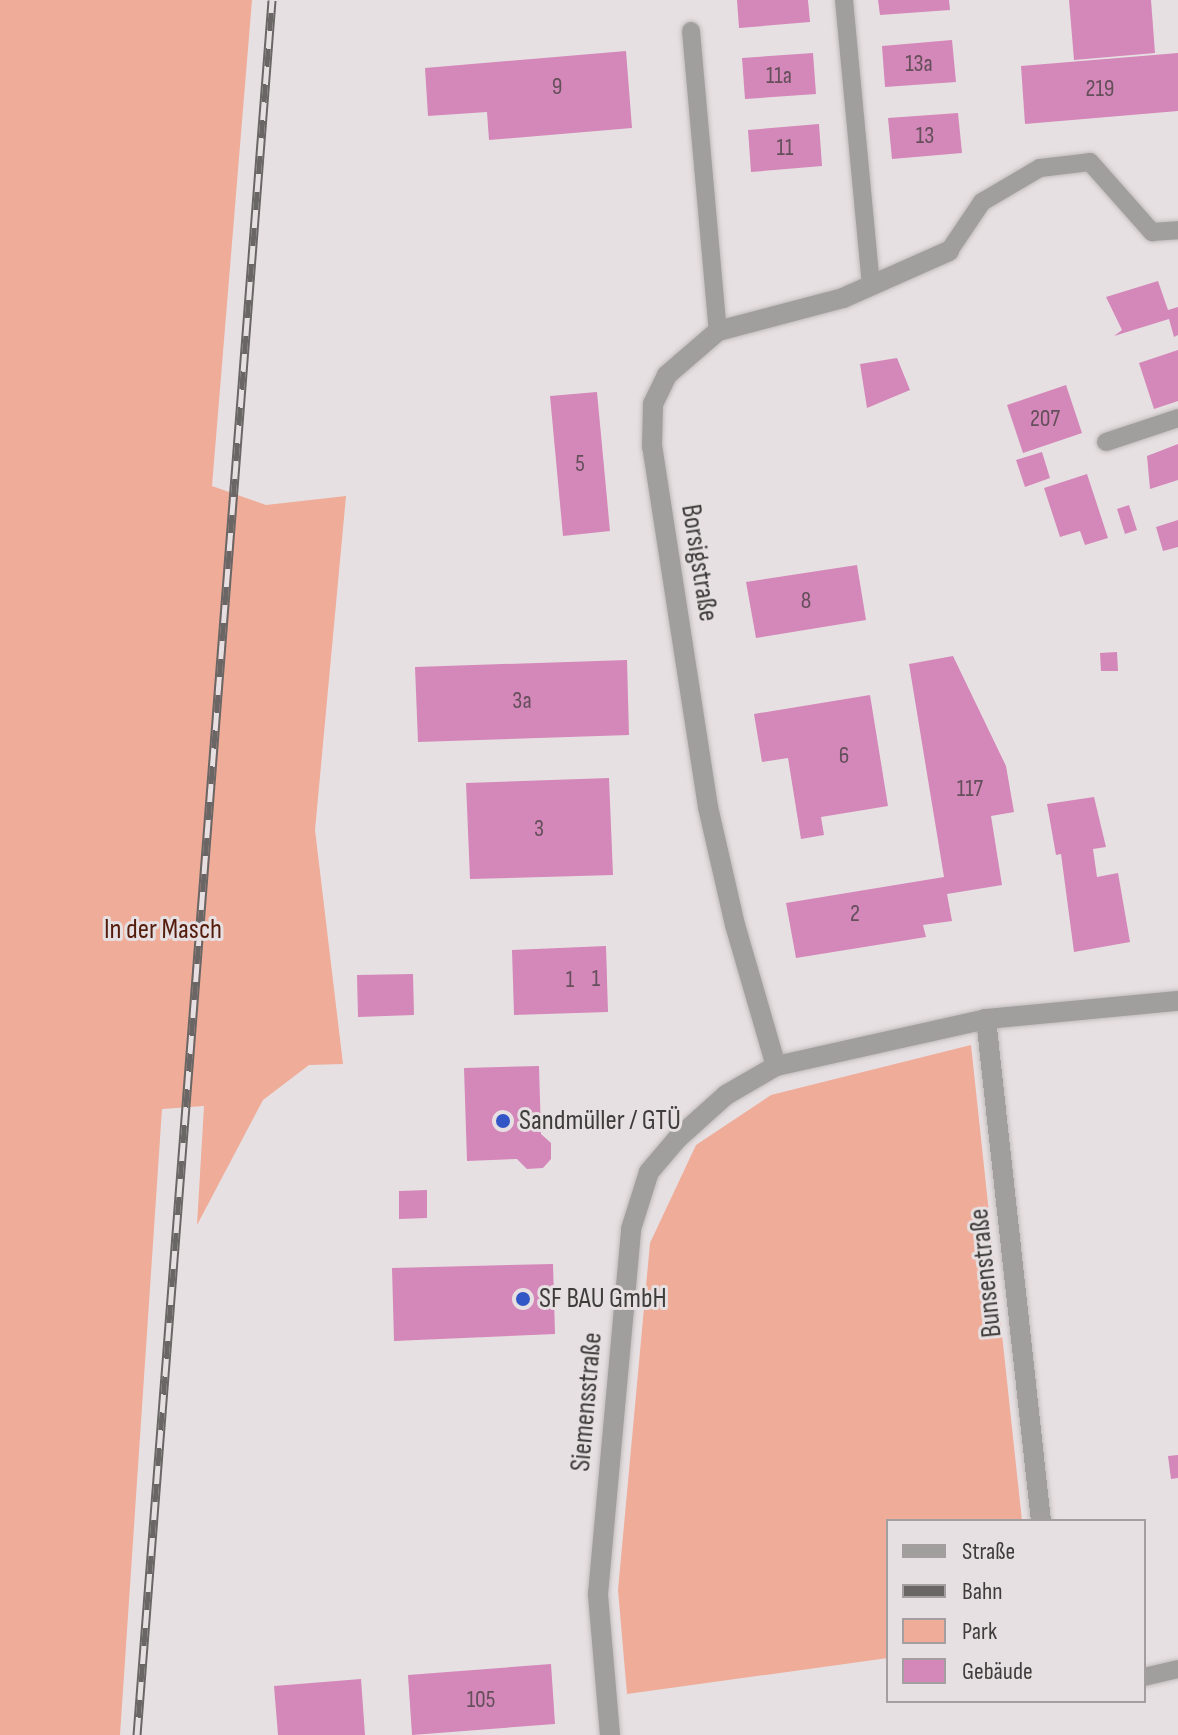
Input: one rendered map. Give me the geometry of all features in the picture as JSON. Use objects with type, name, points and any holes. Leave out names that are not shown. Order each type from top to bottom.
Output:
[{"type":"street","name":"Borsigstraße","points":[[776,1066],[735,925],[708,807],[652,446],[653,404],[667,375],[718,331],[871,286],[949,251]]},
{"type":"street","name":"Siemensstraße","points":[[610,1735],[598,1594],[631,1229],[649,1172],[677,1139],[726,1095],[776,1066],[986,1019],[1178,1001]]},
{"type":"street","name":"Bunsenstraße","points":[[986,1019],[1041,1519]]},
{"type":"lane","points":[[844,0],[871,286]]},
{"type":"lane","points":[[691,31],[718,331]]},
{"type":"lane","points":[[949,251],[982,202],[1040,168],[1090,162],[1152,232],[1178,230]]},
{"type":"lane","points":[[1106,442],[1178,418]]},
{"type":"lane","points":[[1146,1677],[1178,1669]]},
{"type":"green space","name":"In der Masch","points":[[0,0],[252,0],[212,486],[266,505],[346,496],[315,830],[343,1064],[309,1065],[263,1100],[197,1225],[204,1106],[162,1109],[120,1735],[0,1735]]},
{"type":"green space","points":[[971,1045],[1022,1519],[886,1519],[886,1658],[627,1694],[618,1590],[650,1243],[696,1145],[771,1095]]},
{"type":"building","points":[[737,0],[808,0],[810,22],[739,28]]},
{"type":"building","points":[[878,0],[949,0],[950,10],[880,15]]},
{"type":"building","points":[[1069,0],[1151,0],[1155,53],[1074,60]]},
{"type":"building","points":[[952,40],[956,82],[885,87],[882,46]]},
{"type":"building","points":[[626,51],[632,128],[489,140],[487,112],[428,116],[425,68]]},
{"type":"building","points":[[813,53],[816,94],[745,99],[742,58]]},
{"type":"building","points":[[1178,53],[1178,111],[1025,124],[1021,66]]},
{"type":"building","points":[[958,113],[962,153],[892,159],[888,118]]},
{"type":"building","points":[[819,124],[822,166],[751,172],[748,130]]},
{"type":"building","points":[[1158,281],[1168,310],[1178,307],[1178,335],[1174,337],[1169,319],[1114,336],[1122,330],[1106,297]]},
{"type":"building","points":[[1178,350],[1178,401],[1154,409],[1139,363]]},
{"type":"building","points":[[897,358],[910,390],[867,408],[860,364]]},
{"type":"building","points":[[1066,385],[1082,433],[1023,453],[1007,405]]},
{"type":"building","points":[[597,392],[610,531],[563,536],[550,396]]},
{"type":"building","points":[[1178,444],[1178,480],[1150,489],[1147,456]]},
{"type":"building","points":[[1042,452],[1050,478],[1025,487],[1016,460]]},
{"type":"building","points":[[1087,474],[1108,538],[1085,545],[1080,531],[1060,537],[1044,488]]},
{"type":"building","points":[[1129,505],[1137,530],[1125,534],[1117,509]]},
{"type":"building","points":[[1178,520],[1178,547],[1163,551],[1156,527]]},
{"type":"building","points":[[857,565],[866,620],[756,638],[746,582]]},
{"type":"building","points":[[1117,652],[1118,671],[1101,671],[1100,653]]},
{"type":"building","points":[[953,656],[1006,766],[1014,812],[991,816],[1002,885],[947,894],[952,921],[923,925],[926,937],[796,958],[786,903],[944,877],[909,664]]},
{"type":"building","points":[[627,660],[629,735],[418,742],[415,667]]},
{"type":"building","points":[[870,695],[888,806],[821,817],[824,835],[801,839],[788,758],[762,762],[754,714]]},
{"type":"building","points":[[609,778],[613,875],[470,879],[466,783]]},
{"type":"building","points":[[1094,797],[1106,847],[1093,849],[1097,877],[1118,873],[1130,942],[1074,952],[1061,854],[1056,855],[1047,804]]},
{"type":"building","points":[[606,946],[608,1012],[514,1015],[512,950]]},
{"type":"building","points":[[413,974],[414,1015],[358,1017],[357,975]]},
{"type":"building","name":"Sandmüller / GTÜ","points":[[539,1066],[541,1134],[551,1143],[551,1159],[543,1168],[527,1169],[517,1159],[467,1161],[464,1068]]},
{"type":"building","points":[[427,1190],[427,1218],[399,1219],[399,1191]]},
{"type":"building","points":[[553,1264],[555,1334],[394,1341],[392,1268]]},
{"type":"building","points":[[1178,1455],[1178,1478],[1171,1479],[1168,1456]]},
{"type":"building","points":[[551,1664],[555,1724],[412,1735],[408,1675]]},
{"type":"building","points":[[361,1679],[365,1735],[278,1735],[274,1686]]},
{"type":"railway","points":[[137,1735],[272,0]]},
{"type":"place","name":"Sandmüller / GTÜ","points":[[503,1121]]},
{"type":"place","name":"SF BAU GmbH","points":[[523,1299]]}]
